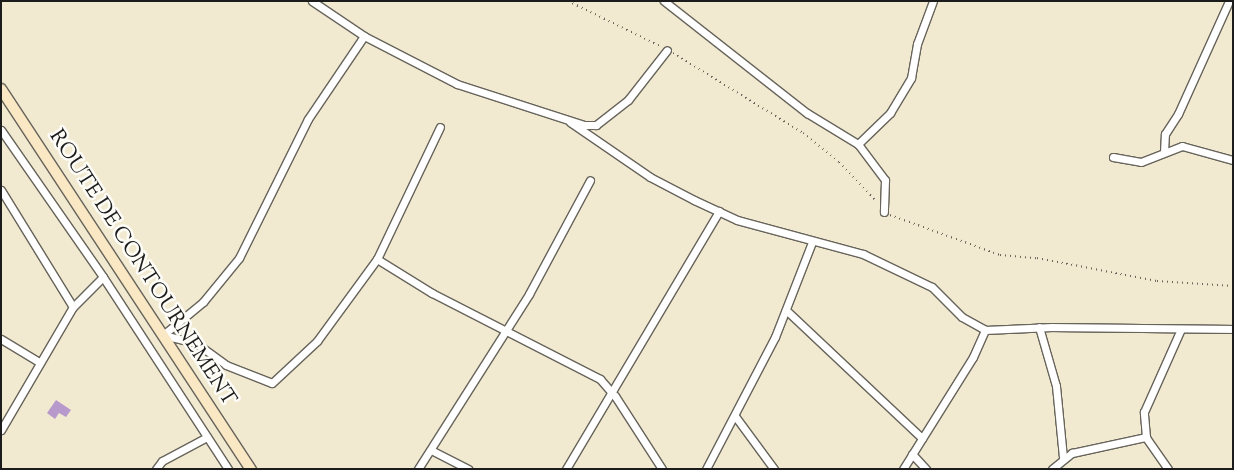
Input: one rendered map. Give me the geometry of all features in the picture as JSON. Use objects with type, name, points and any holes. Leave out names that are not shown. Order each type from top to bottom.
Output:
[{"type":"street","points":[[312,1],[364,36],[457,84],[570,122],[596,125],[612,115],[628,100],[667,50]]},
{"type":"street","points":[[664,1],[806,113],[858,144],[885,180],[884,212]]},
{"type":"street","points":[[858,144],[890,113],[910,78],[917,44],[933,1]]},
{"type":"street","points":[[1164,152],[1165,134],[1178,114],[1229,1]]},
{"type":"street","points":[[163,335],[203,302],[239,258],[308,119],[364,36]]},
{"type":"street","name":"ROUTE DE CONTOURNEMENT","points":[[1,89],[251,469]]},
{"type":"street","points":[[570,122],[650,176],[737,220],[812,242],[863,254],[932,287],[973,326],[985,330],[1039,327],[1233,329]]},
{"type":"street","points":[[163,335],[196,343],[226,365],[272,383],[317,341],[377,259],[440,127]]},
{"type":"street","points":[[1,130],[103,277],[228,469]]},
{"type":"street","points":[[1114,157],[1141,162],[1182,146],[1233,160]]},
{"type":"street","points":[[418,469],[506,331],[590,180]]},
{"type":"street","points":[[1,190],[73,307]]},
{"type":"street","points":[[566,469],[610,390],[640,346],[719,211]]},
{"type":"street","points":[[706,469],[735,416],[786,310],[812,242]]},
{"type":"street","points":[[377,259],[506,331],[600,379],[610,390],[662,469]]},
{"type":"street","points":[[1,430],[39,362],[73,307],[103,277]]},
{"type":"street","points":[[786,310],[922,438]]},
{"type":"street","points":[[1039,327],[1056,386],[1063,457]]},
{"type":"street","points":[[1168,469],[1146,437],[1144,412],[1180,329]]},
{"type":"street","points":[[903,469],[973,357],[985,330]]},
{"type":"street","points":[[1,339],[39,362]]},
{"type":"street","points":[[735,416],[774,469]]},
{"type":"street","points":[[156,469],[162,461],[207,437]]},
{"type":"street","points":[[1052,469],[1063,457],[1146,437]]},
{"type":"street","points":[[431,450],[468,469]]},
{"type":"street","points":[[912,454],[926,469]]},
{"type":"building","points":[[56,400],[71,410],[66,417],[59,413],[55,419],[47,413]]}]
